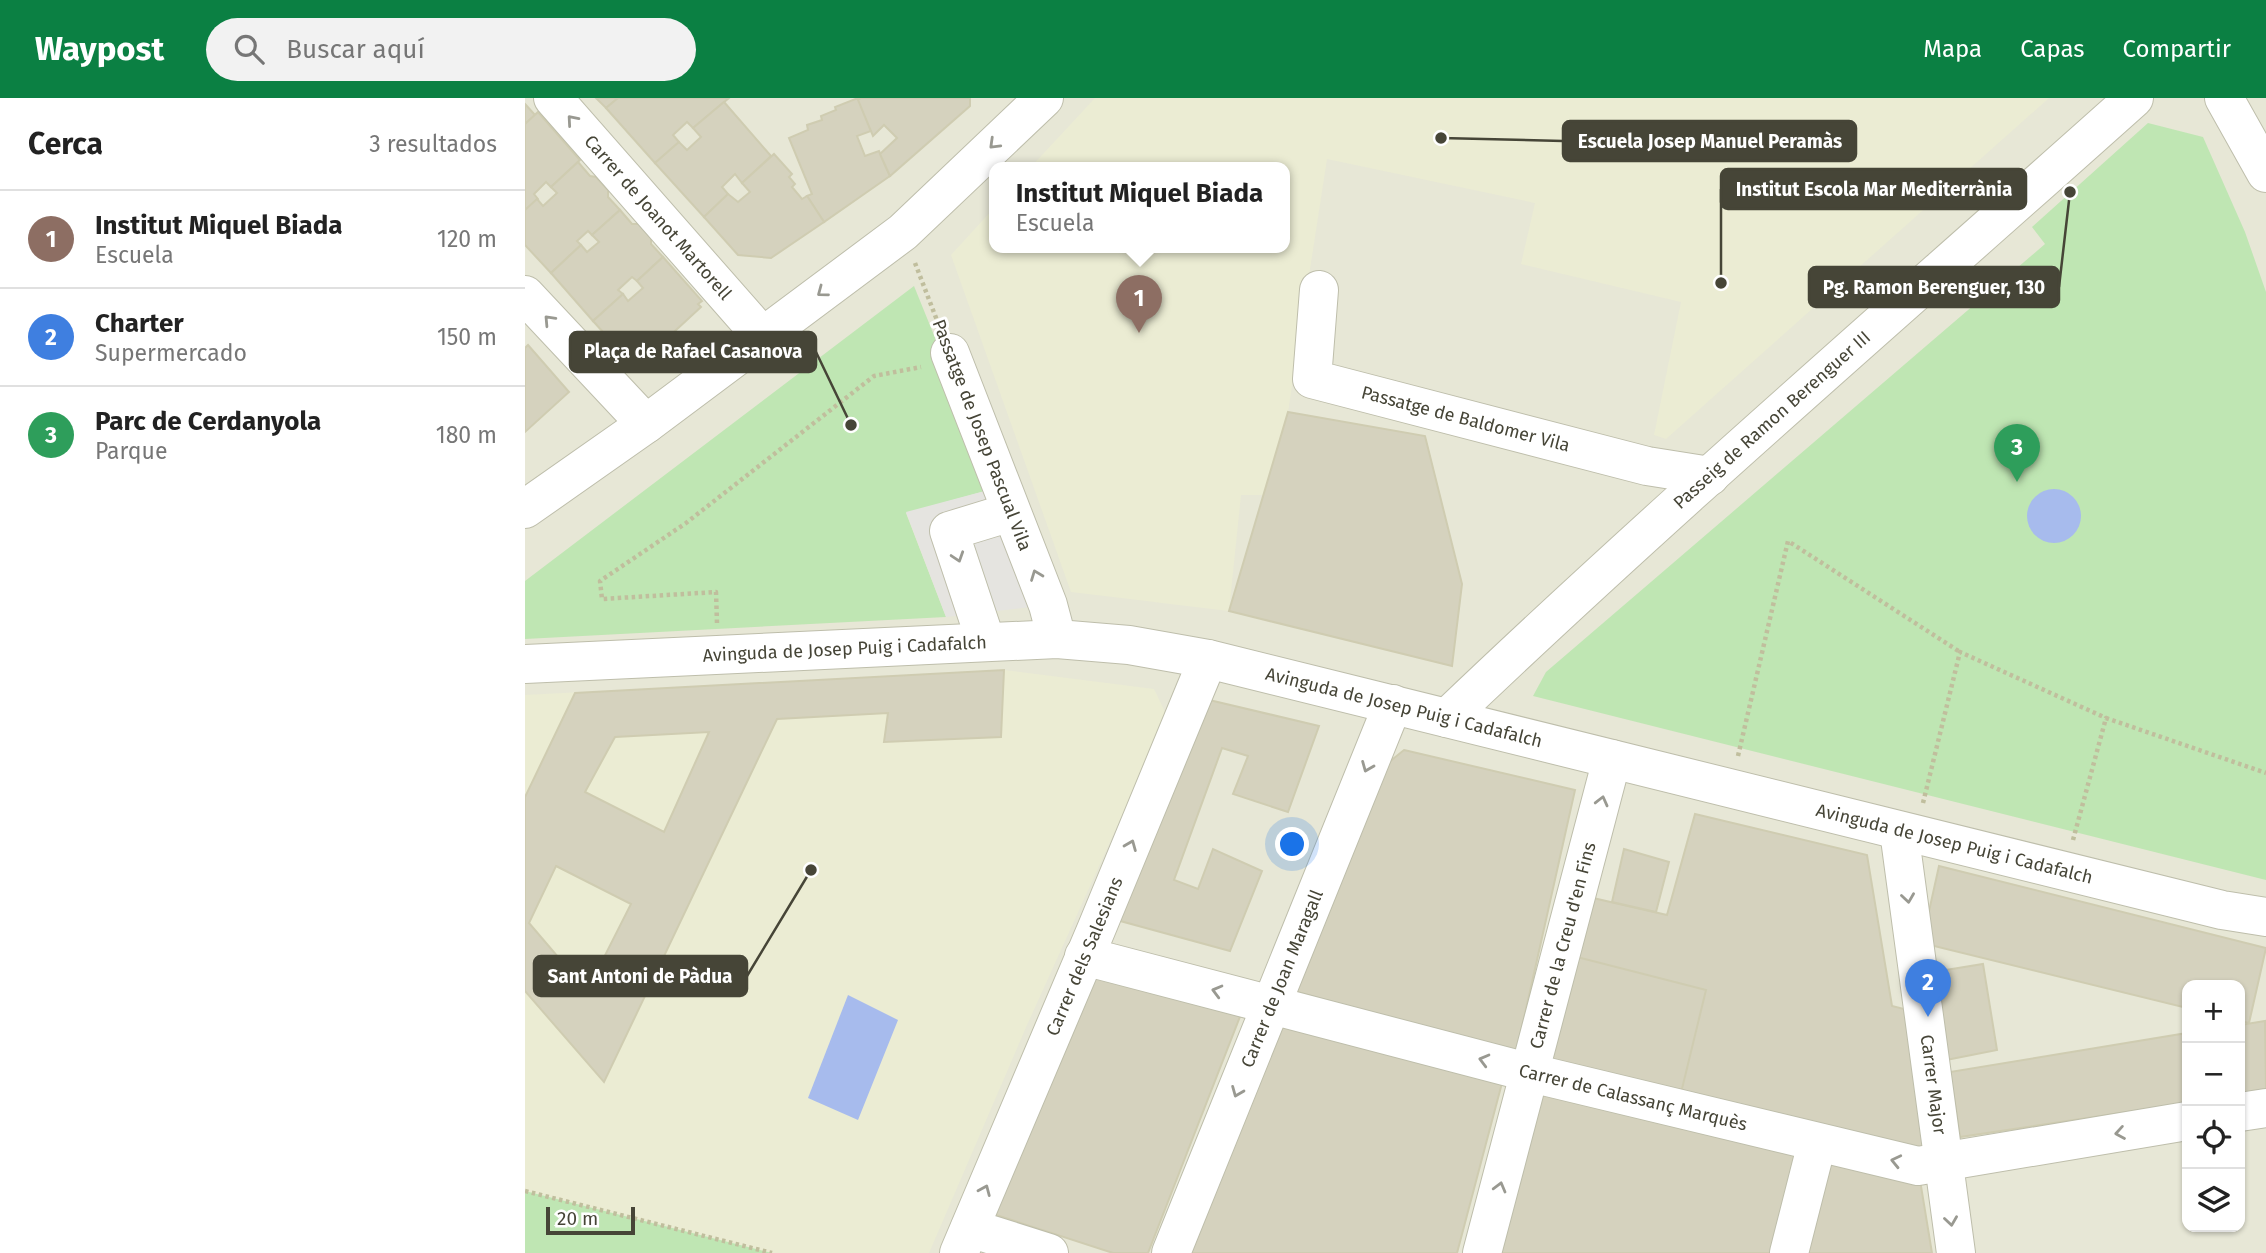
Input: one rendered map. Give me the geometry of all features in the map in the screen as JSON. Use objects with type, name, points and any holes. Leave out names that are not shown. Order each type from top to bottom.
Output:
[{"type":"street","name":"Carrer de Joanot Martorell","points":[[553,98],[763,337]]},
{"type":"street","name":"Passeig de Ramon Berenguer III","points":[[1447,718],[1524,644],[1710,476],[2134,98]]},
{"type":"street","points":[[2224,98],[2266,173]]},
{"type":"street","points":[[525,509],[646,424],[903,232],[1024,104]]},
{"type":"street","name":"Passatge de Baldomer Vila","points":[[1319,290],[1311,379],[1647,466],[1710,476]]},
{"type":"street","points":[[525,295],[646,424]]},
{"type":"street","name":"Passatge de Josep Pascual Vila","points":[[952,357],[1048,606],[1057,639]]},
{"type":"street","points":[[986,642],[949,531],[1011,512]]},
{"type":"street","name":"Avinguda de Josep Puig i Cadafalch","points":[[525,664],[1057,639],[1129,645],[1208,659],[2222,910],[2266,917]]},
{"type":"street","name":"Carrer dels Salesians","points":[[964,1240],[1208,659]]},
{"type":"street","name":"Carrer de Joan Maragall","points":[[1171,1253],[1393,704]]},
{"type":"street","name":"Carrer de la Creu d'en Fins","points":[[1482,1253],[1612,759]]},
{"type":"street","name":"Carrer Major","points":[[1899,831],[1956,1253]]},
{"type":"street","name":"Carrer de Calassanç Marquès","points":[[1084,956],[1531,1073],[1918,1166],[2182,1122]]},
{"type":"street","points":[[2245,1111],[2266,1108]]},
{"type":"street","points":[[1789,1253],[1817,1143]]},
{"type":"street","points":[[964,1240],[1049,1253]]},
{"type":"path","name":"Passatge de Josep Pascual Vila","points":[[903,232],[952,357]]},
{"type":"path","points":[[722,653],[717,629],[716,592],[602,599],[600,581],[686,523],[874,376],[952,357]]},
{"type":"path","points":[[1740,748],[1788,541],[1961,652],[2106,718],[2266,773]]},
{"type":"path","points":[[1926,794],[1961,652]]},
{"type":"path","points":[[2075,832],[2106,718]]},
{"type":"path","points":[[525,1191],[772,1253]]},
{"type":"shaded area","points":[[525,98],[2266,98],[2266,1253],[525,1253]]},
{"type":"shaded area","points":[[1095,98],[2049,98],[1666,439],[1654,435],[1681,302],[1521,264],[1535,203],[1327,159],[1288,412],[1263,495],[1241,495],[1229,611],[1071,592],[951,255],[989,213],[989,253],[1290,253],[1290,162],[1036,162]]},
{"type":"shaded area","points":[[996,488],[1048,605],[946,617],[906,512]]},
{"type":"shaded area","points":[[1004,670],[1154,689],[1167,716],[1027,1025],[929,1253],[525,1253],[525,695]]},
{"type":"green space","points":[[2148,123],[2203,137],[2245,232],[2266,292],[2266,880],[1533,696],[1546,672],[2045,244],[2032,227]]},
{"type":"green space","points":[[914,286],[996,488],[906,513],[946,617],[525,639],[525,581]]},
{"type":"green space","points":[[525,1191],[772,1253],[525,1253]]},
{"type":"water","points":[[2054,489],[2073,497],[2081,516],[2073,535],[2054,543],[2035,535],[2027,516],[2035,497]]},
{"type":"water","points":[[848,995],[898,1020],[858,1120],[808,1098]]},
{"type":"building","points":[[596,98],[618,98],[606,108]]},
{"type":"building","points":[[618,98],[729,98],[693,128],[687,122],[673,135],[679,142],[655,163],[606,108]]},
{"type":"building","points":[[858,98],[871,131],[857,136],[865,156],[879,151],[890,176],[824,222],[807,196],[812,194],[789,138],[808,130],[807,125],[822,120],[821,116],[836,110],[835,107]]},
{"type":"building","points":[[970,98],[970,106],[890,176],[880,154],[897,138],[884,125],[873,136],[858,100]]},
{"type":"building","points":[[724,102],[771,156],[742,183],[735,174],[722,187],[728,194],[704,217],[655,163],[679,142],[687,150],[701,137],[693,128]]},
{"type":"building","points":[[525,104],[535,115],[525,124]]},
{"type":"building","points":[[538,112],[580,160],[551,187],[546,182],[534,194],[538,199],[525,210],[525,124]]},
{"type":"building","points":[[774,154],[792,174],[789,177],[795,184],[792,187],[802,199],[807,196],[824,222],[771,258],[738,255],[704,217],[728,194],[738,202],[750,192],[742,183]]},
{"type":"building","points":[[578,162],[608,190],[608,197],[620,210],[592,235],[588,231],[577,241],[581,245],[551,273],[525,245],[525,210],[537,199],[543,206],[557,193],[551,187]]},
{"type":"building","points":[[620,210],[632,224],[639,224],[663,257],[637,281],[632,277],[618,290],[623,294],[593,321],[551,273],[581,245],[587,252],[599,242],[592,235]]},
{"type":"building","points":[[663,257],[702,301],[698,304],[701,307],[663,342],[661,340],[632,364],[593,321],[623,294],[628,301],[643,288],[637,281]]},
{"type":"building","points":[[528,345],[569,392],[525,432],[525,348]]},
{"type":"building","points":[[1288,412],[1425,436],[1462,584],[1452,666],[1229,611]]},
{"type":"building","points":[[1004,670],[1001,737],[884,742],[888,713],[777,719],[604,1082],[525,991],[525,797],[575,693]],"holes":[[[709,732],[664,832],[585,792],[615,737]],[[556,866],[631,904],[587,991],[529,923]]]},
{"type":"building","points":[[1205,699],[1319,726],[1288,812],[1233,794],[1248,756],[1222,748],[1174,880],[1198,889],[1213,849],[1262,871],[1230,951],[1113,919]]},
{"type":"building","points":[[1404,750],[1575,790],[1516,1054],[1294,991],[1383,767]]},
{"type":"building","points":[[1695,814],[1867,855],[1892,1006],[1904,1009],[1926,1151],[1548,1064],[1593,898],[1667,915]]},
{"type":"building","points":[[1624,849],[1669,862],[1656,912],[1612,902]]},
{"type":"building","points":[[1939,866],[2266,948],[2249,1023],[2245,1022],[2245,980],[2182,980],[2182,1007],[1922,943]]},
{"type":"building","points":[[1577,957],[1706,990],[1680,1097],[1548,1064]]},
{"type":"building","points":[[1983,964],[1997,1050],[1941,1061],[1927,973]]},
{"type":"building","points":[[1092,974],[1241,1014],[1148,1253],[1113,1253],[990,1213]]},
{"type":"building","points":[[1281,1021],[1502,1083],[1457,1253],[1184,1253]]},
{"type":"building","points":[[2265,1021],[2266,1091],[2245,1094],[2245,1043],[2245,1024]]},
{"type":"building","points":[[2182,1034],[2182,1104],[1960,1137],[1950,1072]]},
{"type":"building","points":[[1543,1088],[1798,1152],[1772,1253],[1498,1253]]},
{"type":"building","points":[[1823,1158],[1920,1180],[1932,1253],[1801,1253]]},
{"type":"place","name":"Escuela Josep Manuel Peramàs","points":[[1441,138]]},
{"type":"place","name":"Pg. Ramon Berenguer, 130","points":[[2070,192]]},
{"type":"place","name":"Institut Escola Mar Mediterrània","points":[[1721,283]]},
{"type":"place","name":"Institut Miquel Biada","points":[[1139,333]]},
{"type":"place","name":"Plaça de Rafael Casanova","points":[[851,425]]},
{"type":"place","name":"Parc de Cerdanyola","points":[[2017,482]]},
{"type":"place","name":"Sant Antoni de Pàdua","points":[[811,870]]},
{"type":"place","name":"Charter","points":[[1928,1017]]}]
